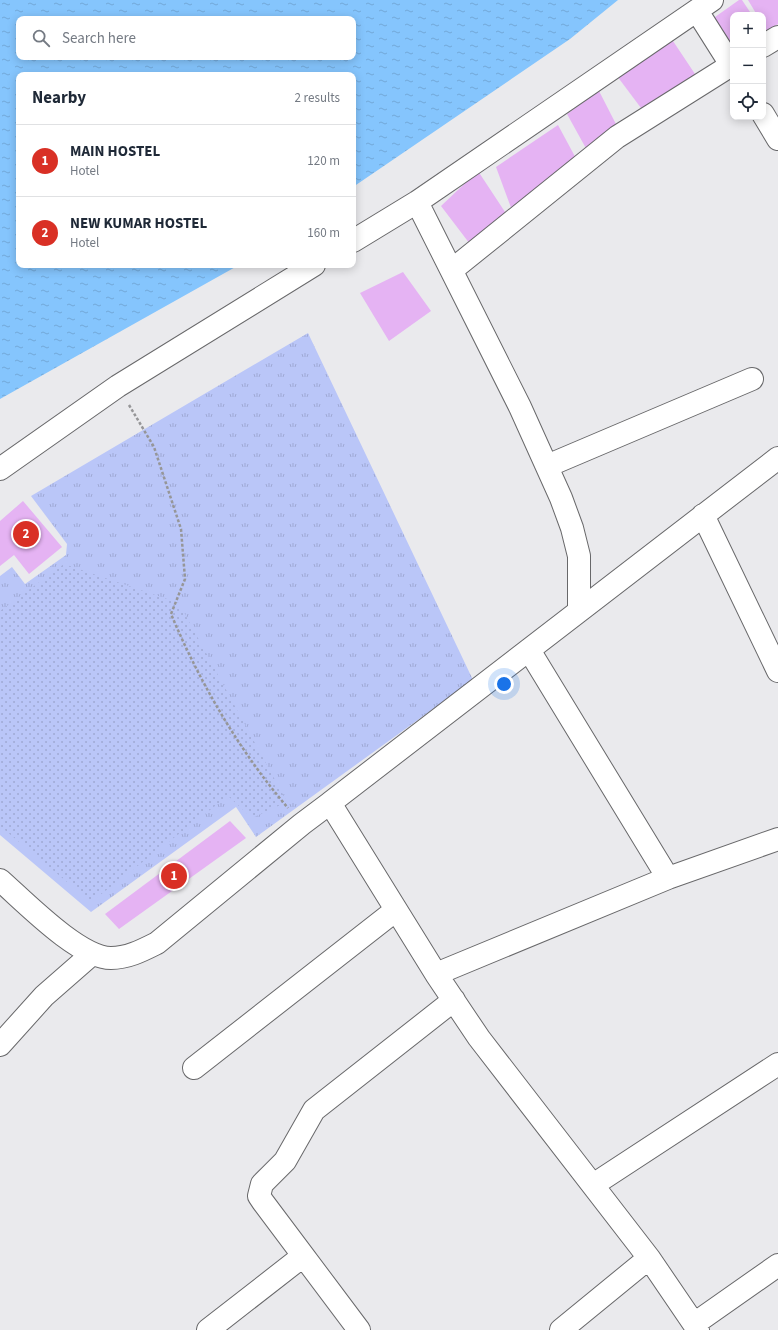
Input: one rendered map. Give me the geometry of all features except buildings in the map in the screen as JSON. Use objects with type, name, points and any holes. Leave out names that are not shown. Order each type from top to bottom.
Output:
[{"type":"street","points":[[356,239],[417,202],[704,5],[730,61]]},
{"type":"street","points":[[766,44],[778,37]]},
{"type":"street","points":[[452,270],[617,137],[730,66]]},
{"type":"street","points":[[766,119],[778,139]]},
{"type":"street","points":[[417,202],[520,407],[547,466],[570,522],[579,556],[580,611]]},
{"type":"street","points":[[0,469],[118,386],[309,268]]},
{"type":"street","points":[[547,466],[752,379]]},
{"type":"street","points":[[0,880],[71,942],[92,954],[111,958],[134,954],[157,942],[302,824],[330,804],[778,458]]},
{"type":"street","points":[[703,515],[778,671]]},
{"type":"street","points":[[528,650],[668,878]]},
{"type":"street","points":[[330,804],[436,974],[479,1038],[649,1258],[696,1327],[778,1264]]},
{"type":"street","points":[[436,974],[668,878],[778,838]]},
{"type":"street","points":[[194,1068],[396,910]]},
{"type":"street","points":[[0,1045],[35,1004],[92,954]]},
{"type":"street","points":[[359,1330],[259,1196],[262,1184],[285,1161],[314,1110],[454,1000]]},
{"type":"street","points":[[593,1185],[778,1064]]},
{"type":"street","points":[[208,1330],[303,1256]]},
{"type":"street","points":[[561,1330],[649,1258]]},
{"type":"path","points":[[118,386],[154,447],[181,529],[185,579],[171,614],[176,627],[187,652],[231,728],[271,788],[302,824]]},
{"type":"green space","points":[[308,333],[473,680],[256,837],[236,807],[91,912],[0,835],[0,576],[12,567],[25,584],[66,555],[67,544],[31,496]]},
{"type":"green space","points":[[64,564],[179,603],[287,802],[252,818],[228,796],[91,902],[0,826],[0,611]]},
{"type":"water","points":[[0,0],[618,0],[570,39],[356,185],[356,72],[16,72],[16,268],[234,268],[0,399]]},
{"type":"place","name":"NEW KUMAR HOSTEL","points":[[26,534]]},
{"type":"place","name":"MAIN HOSTEL","points":[[174,876]]}]
